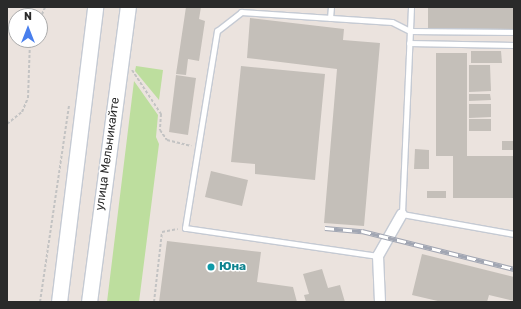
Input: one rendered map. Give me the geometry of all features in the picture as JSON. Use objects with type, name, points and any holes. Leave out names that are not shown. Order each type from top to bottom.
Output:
[{"type":"main road","points":[[60,302],[95,7]]},
{"type":"main road","name":"улица Мельникайте","points":[[89,302],[126,65],[128,7]]},
{"type":"street","points":[[380,302],[378,256],[402,214]]},
{"type":"lane","points":[[330,18],[331,7]]},
{"type":"lane","points":[[411,7],[402,214],[514,234]]},
{"type":"lane","points":[[378,256],[185,228],[217,31],[241,12],[392,22],[410,31],[514,32]]},
{"type":"lane","points":[[409,43],[514,45]]},
{"type":"path","points":[[7,124],[22,112],[28,98],[30,48]]},
{"type":"path","points":[[126,65],[161,114],[160,130],[167,140],[198,148]]},
{"type":"path","points":[[40,302],[69,103]]},
{"type":"path","points":[[154,302],[162,232],[185,228]]},
{"type":"green space","points":[[136,66],[163,70],[159,100],[135,71]]},
{"type":"green space","points":[[134,81],[158,115],[156,137],[159,144],[139,302],[107,302]]},
{"type":"building","points":[[186,7],[201,7],[199,19],[205,21],[199,61],[188,59],[186,75],[176,74]]},
{"type":"building","points":[[428,7],[514,7],[514,29],[428,29]]},
{"type":"building","points":[[250,18],[344,29],[343,40],[380,43],[364,226],[324,223],[337,69],[247,58]]},
{"type":"building","points":[[471,51],[501,51],[502,63],[471,63]]},
{"type":"building","points":[[436,53],[467,53],[467,156],[514,156],[514,198],[453,198],[453,156],[436,156]]},
{"type":"building","points":[[469,65],[490,65],[491,91],[469,92]]},
{"type":"building","points":[[241,66],[325,74],[315,180],[255,174],[255,164],[231,162]]},
{"type":"building","points":[[176,75],[196,78],[188,135],[169,132]]},
{"type":"building","points":[[469,94],[490,94],[491,100],[469,101]]},
{"type":"building","points":[[469,104],[491,104],[491,117],[469,118]]},
{"type":"building","points":[[469,119],[491,119],[491,131],[469,131]]},
{"type":"building","points":[[502,141],[514,141],[514,150],[502,150]]},
{"type":"building","points":[[415,149],[429,150],[429,169],[414,169]]},
{"type":"building","points":[[211,171],[248,180],[242,206],[205,197]]},
{"type":"building","points":[[427,191],[446,191],[446,198],[427,198]]},
{"type":"building","name":"Юна","points":[[167,241],[261,252],[257,282],[293,287],[297,302],[159,302]]},
{"type":"building","points":[[422,254],[514,277],[514,301],[489,295],[487,302],[442,302],[412,295]]},
{"type":"building","points":[[322,269],[328,288],[340,285],[345,302],[306,302],[304,295],[309,294],[303,274]]},
{"type":"railway","points":[[325,228],[362,231],[514,269]]},
{"type":"place","name":"Юна","points":[[211,267]]}]
